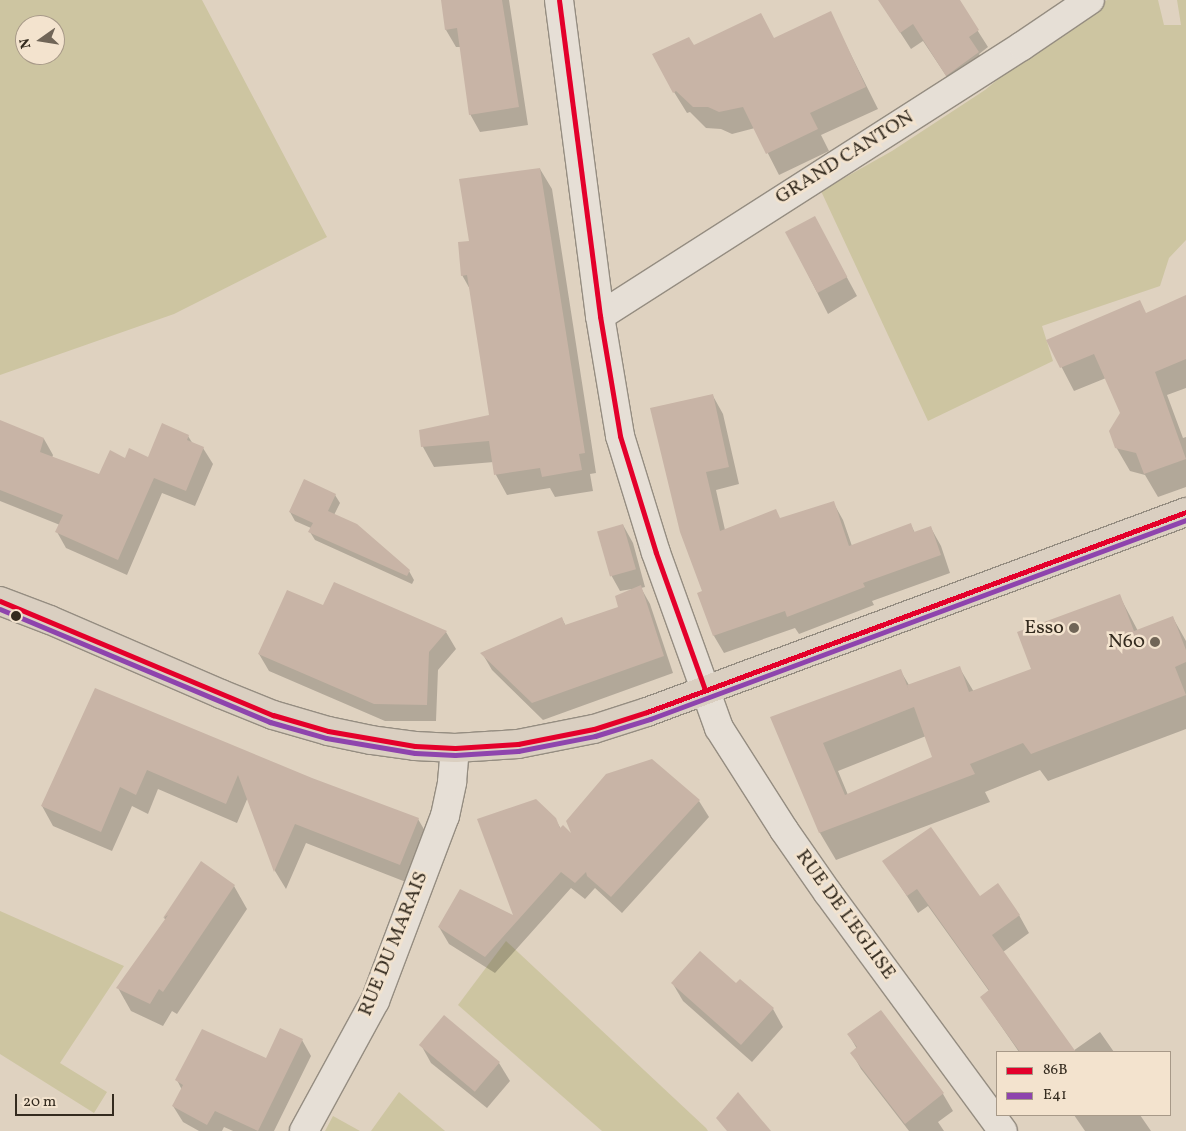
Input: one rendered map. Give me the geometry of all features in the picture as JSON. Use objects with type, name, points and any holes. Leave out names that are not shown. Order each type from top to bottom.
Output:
[{"type":"main road","points":[[0,601],[50,620],[170,673],[274,714],[328,731],[371,740],[455,748],[518,744],[561,737],[647,712],[1186,512]]},
{"type":"street","name":"RUE DE L'EGLISE","points":[[559,0],[600,316],[620,436],[656,553],[719,728],[784,830],[1003,1131]]},
{"type":"street","name":"GRAND CANTON","points":[[600,316],[1022,46],[1090,0]]},
{"type":"street","name":"RUE DU MARAIS","points":[[304,1131],[375,1001],[444,816],[452,782],[455,748]]},
{"type":"shaded area","points":[[0,0],[202,0],[327,237],[174,314],[0,375]]},
{"type":"shaded area","points":[[1107,0],[1158,0],[1164,25],[1181,25],[1177,0],[1186,0],[1186,240],[1169,258],[1160,286],[1042,326],[1053,361],[928,421],[821,191],[892,151],[985,90],[1036,48]]},
{"type":"shaded area","points":[[0,911],[124,966],[60,1063],[107,1092],[94,1113],[0,1054]]},
{"type":"shaded area","points":[[506,941],[708,1131],[602,1131],[458,1005]]},
{"type":"shaded area","points":[[399,1092],[445,1131],[371,1131]]},
{"type":"shaded area","points":[[333,1116],[360,1131],[325,1131]]},
{"type":"building","points":[[441,0],[502,0],[519,107],[469,115],[457,28],[445,30]]},
{"type":"building","points":[[878,0],[960,0],[979,30],[969,37],[979,52],[946,76],[913,24],[900,33]]},
{"type":"building","points":[[831,11],[866,87],[810,113],[818,129],[766,154],[743,107],[719,112],[708,107],[693,107],[676,91],[673,93],[652,54],[689,37],[694,45],[761,13],[774,38]]},
{"type":"building","points":[[540,168],[585,453],[579,454],[582,470],[542,477],[540,468],[494,475],[489,441],[421,447],[419,430],[489,415],[467,275],[461,276],[458,242],[469,241],[459,179]]},
{"type":"building","points":[[815,216],[847,277],[817,293],[785,232]]},
{"type":"building","points":[[1186,295],[1186,359],[1155,372],[1186,459],[1144,474],[1136,453],[1115,448],[1109,431],[1120,413],[1094,354],[1060,368],[1046,340],[1140,300],[1146,313]]},
{"type":"building","points":[[713,394],[729,467],[706,472],[720,531],[776,509],[780,518],[834,501],[849,546],[911,523],[914,532],[931,526],[941,555],[863,583],[865,587],[787,617],[785,611],[713,636],[697,593],[702,591],[680,532],[650,408]]},
{"type":"building","points":[[0,420],[44,438],[40,452],[99,474],[110,450],[125,458],[129,448],[148,457],[162,423],[189,435],[187,440],[204,447],[186,491],[154,478],[118,560],[55,532],[63,515],[0,490]]},
{"type":"building","points":[[304,479],[336,494],[328,511],[357,524],[410,570],[407,576],[308,532],[313,523],[289,512]]},
{"type":"building","points":[[623,524],[636,569],[610,577],[597,531]]},
{"type":"building","points":[[334,582],[447,631],[429,652],[427,705],[374,704],[258,654],[287,590],[323,605]]},
{"type":"building","points":[[641,585],[664,656],[532,703],[480,653],[562,617],[565,625],[618,607],[615,596]]},
{"type":"building","points":[[1120,594],[1134,631],[1173,616],[1186,650],[1186,662],[1175,667],[1186,695],[1031,754],[1023,743],[970,764],[975,774],[819,833],[770,717],[901,669],[909,691],[907,685],[960,666],[969,692],[1031,669],[1017,632]],"holes":[[[914,707],[932,757],[845,795],[823,743]]]},
{"type":"building","points":[[95,688],[312,778],[419,818],[400,865],[295,824],[274,872],[238,775],[226,804],[147,770],[136,795],[120,787],[101,832],[41,806]]},
{"type":"building","points":[[652,759],[700,800],[611,897],[587,876],[586,872],[575,883],[561,872],[485,957],[438,927],[460,889],[513,915],[477,819],[536,799],[556,818],[560,828],[563,825],[571,833],[566,821],[606,774]]},
{"type":"building","points":[[931,827],[980,896],[998,883],[1020,915],[992,935],[1075,1051],[1019,1051],[980,997],[989,990],[917,889],[907,896],[882,861]]},
{"type":"building","points":[[201,861],[235,885],[163,992],[159,989],[150,1004],[116,988],[168,915],[163,918]]},
{"type":"building","points":[[700,951],[736,983],[740,979],[774,1008],[741,1045],[671,983]]},
{"type":"building","points":[[881,1010],[944,1093],[905,1124],[850,1053],[857,1047],[847,1034]]},
{"type":"building","points":[[444,1015],[500,1062],[475,1092],[419,1045]]},
{"type":"building","points":[[280,1028],[303,1039],[258,1131],[215,1111],[207,1125],[172,1106],[183,1085],[175,1080],[202,1029],[266,1058]]},
{"type":"building","points":[[738,1092],[771,1131],[727,1131],[716,1118]]},
{"type":"transit line","name":"86B","points":[[559,0],[600,316],[620,436],[656,553],[705,690]]},
{"type":"transit line","name":"86B","points":[[0,601],[273,715],[328,731],[415,746],[455,748],[518,744],[594,729],[647,712],[1186,512]]},
{"type":"transit line","name":"E41","points":[[0,609],[270,722],[326,738],[415,753],[455,755],[518,751],[595,736],[650,719],[1186,520]]},
{"type":"place","name":"Esso","points":[[1074,628]]},
{"type":"place","name":"N60","points":[[1155,642]]}]
